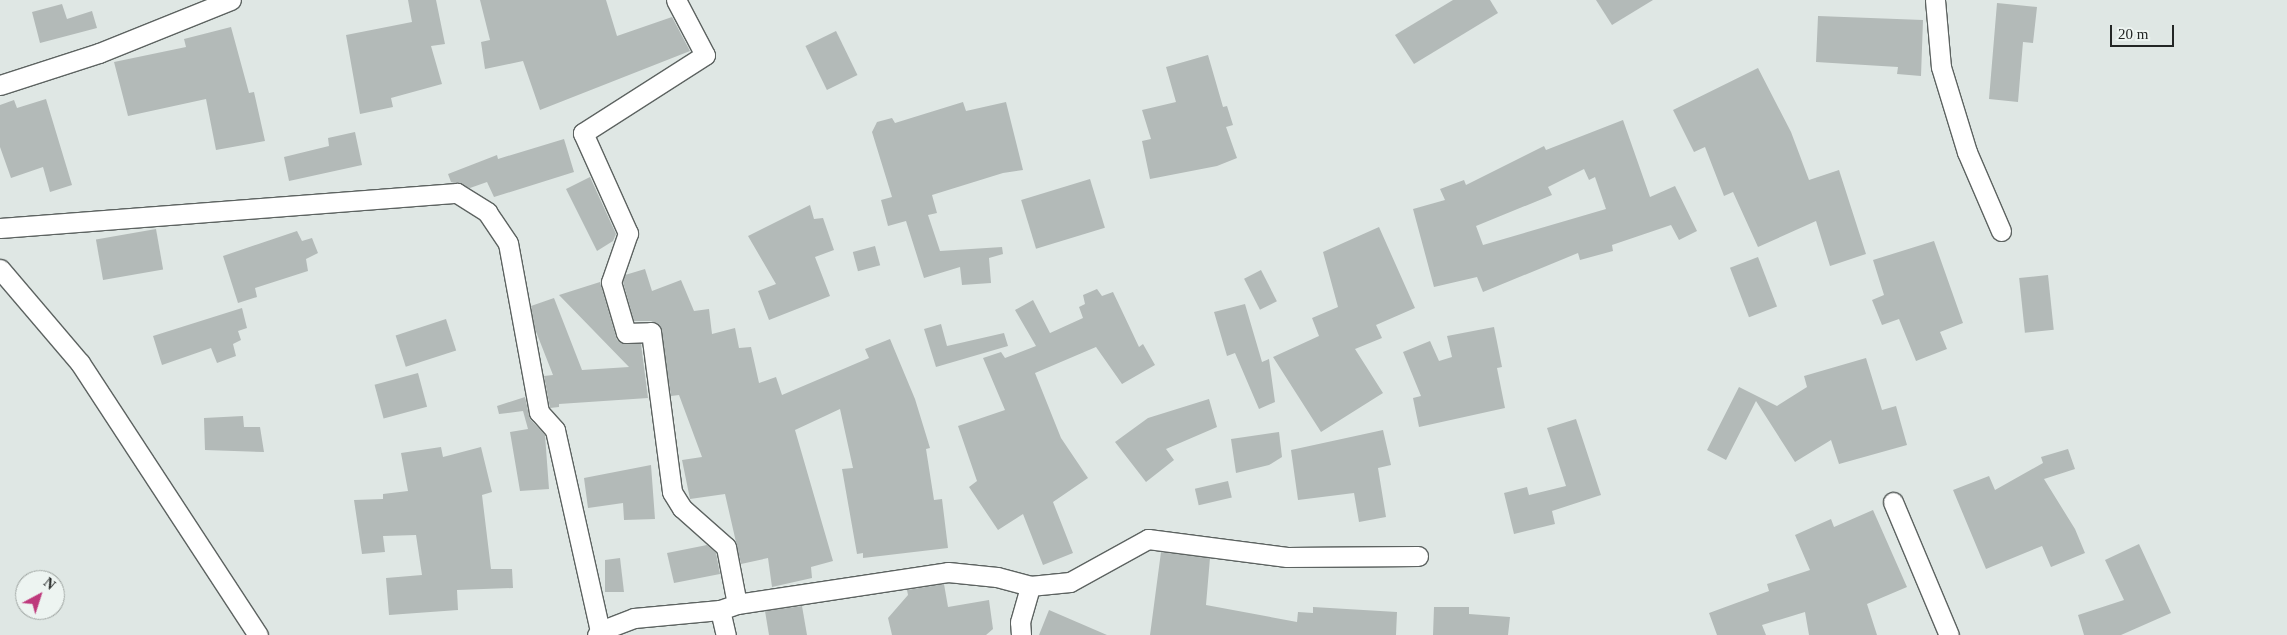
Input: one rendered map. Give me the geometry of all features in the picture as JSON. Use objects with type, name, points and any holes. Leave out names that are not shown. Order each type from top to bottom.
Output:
[{"type":"street","points":[[0,86],[99,53],[231,0]]},
{"type":"street","points":[[676,0],[705,55],[582,133],[628,232],[611,282],[626,333],[651,332],[672,492],[682,508],[726,547],[728,607],[726,635]]},
{"type":"street","points":[[1935,0],[1941,68],[1967,152],[2001,231]]},
{"type":"street","points":[[0,228],[457,193],[487,212],[508,243],[539,412],[555,430],[599,633],[634,618],[728,607],[948,572],[997,577],[1030,586],[1070,582],[1148,539],[1287,558],[1418,556]]},
{"type":"street","points":[[0,269],[80,363],[258,635]]},
{"type":"street","points":[[1893,502],[1949,635]]},
{"type":"street","points":[[1021,635],[1020,622],[1030,586]]},
{"type":"building","points":[[408,0],[436,0],[445,44],[431,46],[442,84],[391,98],[393,107],[360,114],[346,35],[412,22]]},
{"type":"building","points":[[480,0],[606,0],[617,36],[672,17],[690,51],[540,110],[523,61],[485,69],[481,42],[490,40]]},
{"type":"building","points":[[1453,0],[1490,0],[1498,13],[1414,64],[1395,35]]},
{"type":"building","points":[[1596,0],[1653,0],[1612,25]]},
{"type":"building","points":[[1997,3],[2037,7],[2033,43],[2023,42],[2018,102],[1989,99]]},
{"type":"building","points":[[62,4],[67,19],[92,11],[97,28],[40,43],[32,12]]},
{"type":"building","points":[[1818,16],[1923,20],[1921,76],[1897,74],[1898,67],[1816,62]]},
{"type":"building","points":[[231,27],[249,93],[254,92],[265,141],[216,150],[206,99],[128,116],[114,62],[186,47],[184,39]]},
{"type":"building","points":[[836,31],[857,75],[827,90],[805,46]]},
{"type":"building","points":[[1208,55],[1223,107],[1227,106],[1233,125],[1226,127],[1237,158],[1217,166],[1150,179],[1142,141],[1151,139],[1142,110],[1176,102],[1166,67]]},
{"type":"building","points":[[1758,68],[1791,132],[1809,180],[1839,170],[1866,254],[1830,266],[1816,221],[1758,247],[1733,192],[1724,196],[1705,147],[1694,152],[1673,110]]},
{"type":"building","points":[[46,99],[72,185],[50,192],[43,167],[11,178],[0,147],[0,105],[14,100],[17,108]]},
{"type":"building","points":[[963,102],[966,111],[1006,102],[1023,170],[1003,173],[932,195],[937,213],[928,215],[940,251],[1002,247],[1003,254],[989,258],[991,283],[962,285],[960,267],[924,278],[906,221],[888,226],[881,200],[892,197],[872,132],[877,122],[892,118],[895,123]]},
{"type":"building","points":[[1623,120],[1650,197],[1675,186],[1697,231],[1679,240],[1671,225],[1612,245],[1613,251],[1580,260],[1578,253],[1483,292],[1477,277],[1434,287],[1413,209],[1445,200],[1440,189],[1464,180],[1466,185],[1544,146],[1546,150]],"holes":[[[1584,169],[1589,180],[1595,177],[1606,209],[1483,245],[1476,226],[1552,195],[1548,187]]]},
{"type":"building","points":[[355,132],[362,165],[289,181],[284,157],[329,146],[328,138]]},
{"type":"building","points":[[564,139],[574,172],[494,197],[487,182],[470,188],[451,182],[448,174],[497,155],[498,159]]},
{"type":"building","points":[[590,177],[616,234],[613,241],[597,251],[566,189]]},
{"type":"building","points":[[1090,179],[1105,228],[1036,249],[1021,200]]},
{"type":"building","points":[[810,205],[814,219],[823,218],[834,250],[815,257],[830,296],[769,320],[758,291],[776,284],[748,236]]},
{"type":"building","points":[[1379,227],[1415,308],[1376,325],[1382,338],[1355,349],[1383,393],[1321,432],[1273,357],[1319,336],[1312,318],[1338,307],[1323,252]]},
{"type":"building","points":[[156,229],[163,269],[103,280],[96,240]]},
{"type":"building","points":[[297,231],[302,241],[312,238],[318,253],[306,259],[308,271],[255,288],[257,297],[238,303],[223,256]]},
{"type":"building","points":[[1934,241],[1963,323],[1940,332],[1947,349],[1916,361],[1899,319],[1882,325],[1872,300],[1884,295],[1873,260]]},
{"type":"building","points":[[875,246],[880,265],[858,271],[853,252]]},
{"type":"building","points":[[1758,257],[1777,306],[1749,317],[1730,268]]},
{"type":"building","points":[[645,269],[652,291],[681,280],[694,311],[709,309],[712,334],[735,328],[739,348],[751,347],[759,383],[776,377],[782,395],[869,358],[865,349],[890,339],[915,399],[930,448],[926,449],[934,500],[942,499],[948,548],[863,558],[863,553],[857,554],[842,469],[853,468],[840,409],[795,430],[833,561],[811,567],[812,578],[772,587],[768,558],[741,564],[725,494],[690,499],[682,460],[702,457],[679,395],[671,396],[660,326],[651,321],[634,321],[623,282],[625,275]]},
{"type":"building","points":[[1261,270],[1277,301],[1260,310],[1244,279]]},
{"type":"building","points":[[2048,275],[2054,330],[2025,333],[2019,278]]},
{"type":"building","points":[[600,282],[617,340],[626,344],[641,344],[648,398],[559,404],[559,407],[550,408],[544,376],[553,375],[535,329],[531,306],[554,298],[582,370],[629,367],[559,295]]},
{"type":"building","points":[[1097,289],[1102,296],[1113,292],[1139,347],[1143,344],[1155,365],[1122,384],[1096,347],[1035,373],[1061,438],[1088,478],[1053,502],[1073,553],[1043,565],[1023,514],[998,530],[969,487],[977,481],[958,426],[1005,410],[983,358],[1001,352],[1005,358],[1036,346],[1015,310],[1033,300],[1050,333],[1083,318],[1079,307],[1085,304],[1083,295]]},
{"type":"building","points":[[1245,304],[1262,362],[1269,359],[1275,402],[1259,409],[1235,353],[1227,356],[1214,312]]},
{"type":"building","points":[[242,308],[247,328],[238,331],[241,340],[233,344],[236,356],[217,363],[211,348],[162,365],[153,336]]},
{"type":"building","points":[[446,319],[456,350],[406,367],[396,335]]},
{"type":"building","points":[[941,324],[947,346],[1004,333],[1008,346],[936,367],[924,329]]},
{"type":"building","points":[[1494,327],[1502,367],[1497,368],[1505,408],[1419,427],[1413,398],[1421,396],[1403,352],[1430,341],[1439,361],[1452,357],[1447,336]]},
{"type":"building","points":[[1866,358],[1882,410],[1896,406],[1907,445],[1839,464],[1831,440],[1795,462],[1756,401],[1726,460],[1707,450],[1739,387],[1777,406],[1807,387],[1804,376]]},
{"type":"building","points":[[418,373],[427,407],[384,418],[375,385]]},
{"type":"building","points":[[525,397],[530,419],[545,435],[549,489],[520,491],[510,432],[528,429],[523,411],[499,414],[497,406]]},
{"type":"building","points":[[1209,399],[1217,427],[1166,449],[1174,460],[1146,482],[1115,442],[1148,418]]},
{"type":"building","points":[[243,416],[244,427],[260,427],[264,452],[205,450],[204,418]]},
{"type":"building","points":[[1576,419],[1601,495],[1552,511],[1555,524],[1514,534],[1504,493],[1527,487],[1529,495],[1566,486],[1547,428]]},
{"type":"building","points":[[1383,430],[1391,465],[1378,468],[1386,517],[1359,522],[1354,493],[1298,500],[1291,450]]},
{"type":"building","points":[[1279,432],[1282,457],[1269,465],[1236,473],[1231,439]]},
{"type":"building","points":[[441,447],[443,457],[481,447],[492,492],[482,495],[491,569],[512,569],[513,588],[457,590],[458,610],[389,615],[386,578],[422,575],[416,535],[383,536],[385,552],[362,554],[354,500],[383,499],[383,494],[408,491],[401,453]]},
{"type":"building","points":[[2068,449],[2075,469],[2044,479],[2075,529],[2085,553],[2051,567],[2042,546],[1986,569],[1953,490],[1989,476],[1995,490],[2043,463],[2041,457]]},
{"type":"building","points":[[651,465],[655,519],[624,520],[623,503],[588,508],[584,478]]},
{"type":"building","points":[[1228,481],[1232,498],[1199,505],[1195,489]]},
{"type":"building","points":[[1873,510],[1907,587],[1867,604],[1877,635],[1809,635],[1805,612],[1762,625],[1766,635],[1717,635],[1709,613],[1769,591],[1767,584],[1810,570],[1795,535],[1831,519],[1834,527]]},
{"type":"building","points":[[2139,544],[2171,613],[2121,635],[2084,635],[2078,615],[2124,600],[2105,560]]},
{"type":"building","points":[[707,545],[716,553],[720,574],[674,583],[667,553]]},
{"type":"building","points":[[1161,552],[1210,558],[1206,605],[1297,622],[1298,612],[1313,613],[1313,607],[1397,612],[1396,635],[1150,635]]},
{"type":"building","points":[[620,558],[624,592],[605,592],[605,560]]},
{"type":"building","points":[[944,584],[948,607],[989,600],[993,629],[986,635],[892,635],[888,618],[908,595],[907,590]]},
{"type":"building","points":[[802,606],[807,635],[769,635],[765,611]]},
{"type":"building","points":[[1434,607],[1469,607],[1469,614],[1510,617],[1508,635],[1433,635]]},
{"type":"building","points":[[1049,610],[1107,635],[1039,635]]}]
